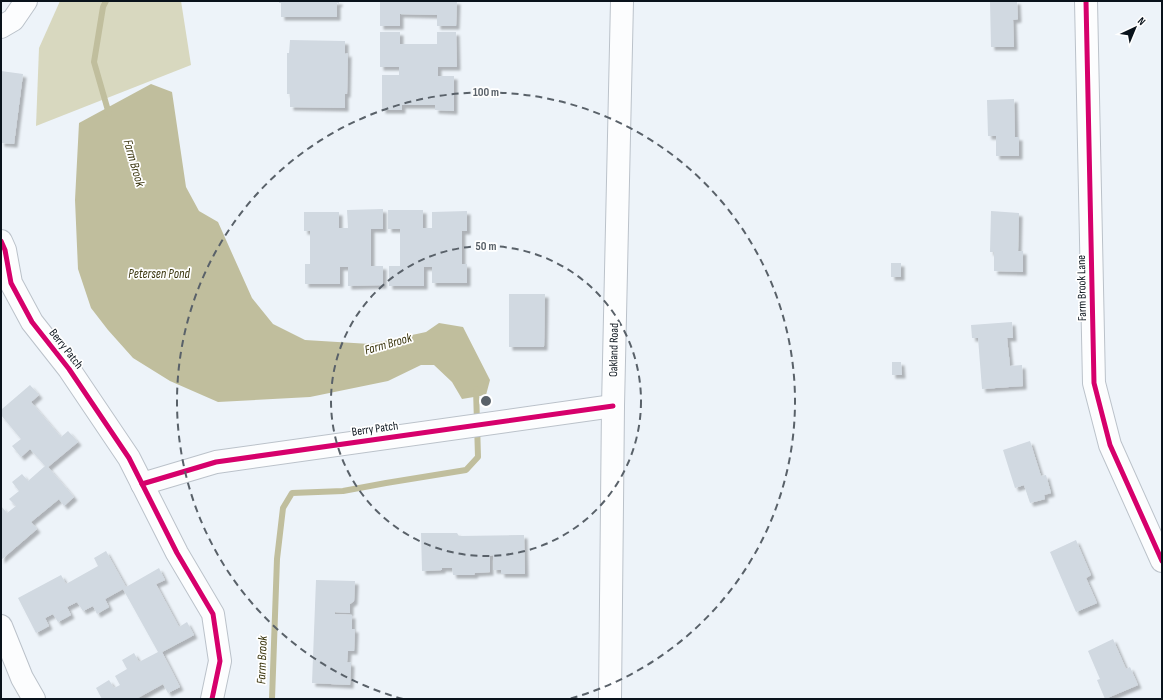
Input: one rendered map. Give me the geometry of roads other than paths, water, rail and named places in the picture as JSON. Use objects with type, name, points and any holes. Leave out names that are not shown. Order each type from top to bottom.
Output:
[{"type":"street","points":[[1,28],[12,20],[26,1]]},
{"type":"street","name":"Oakland Road","points":[[610,699],[613,406],[622,1]]},
{"type":"street","name":"Farm Brook Lane","points":[[1086,1],[1094,383],[1110,445],[1162,561]]},
{"type":"street","name":"Berry Patch","points":[[1,241],[5,250],[11,283],[32,322],[69,369],[129,458],[177,553],[213,614],[220,661],[212,699]]},
{"type":"street","name":"Berry Patch","points":[[142,484],[216,462],[613,406]]},
{"type":"street","points":[[1,626],[22,678],[34,699]]},
{"type":"water","name":"Petersen Pond","points":[[151,84],[172,92],[186,187],[199,211],[218,222],[252,298],[273,324],[305,340],[370,344],[426,332],[439,323],[463,327],[490,380],[486,395],[462,399],[452,382],[434,365],[421,365],[388,381],[310,397],[218,402],[170,381],[133,358],[91,308],[78,269],[75,200],[79,123]]},
{"type":"waterway","name":"Farm Brook","points":[[106,1],[103,7],[94,62],[109,114]]},
{"type":"waterway","name":"Farm Brook","points":[[272,699],[277,559],[283,508],[292,493],[343,491],[466,470],[478,457],[476,389]]}]
